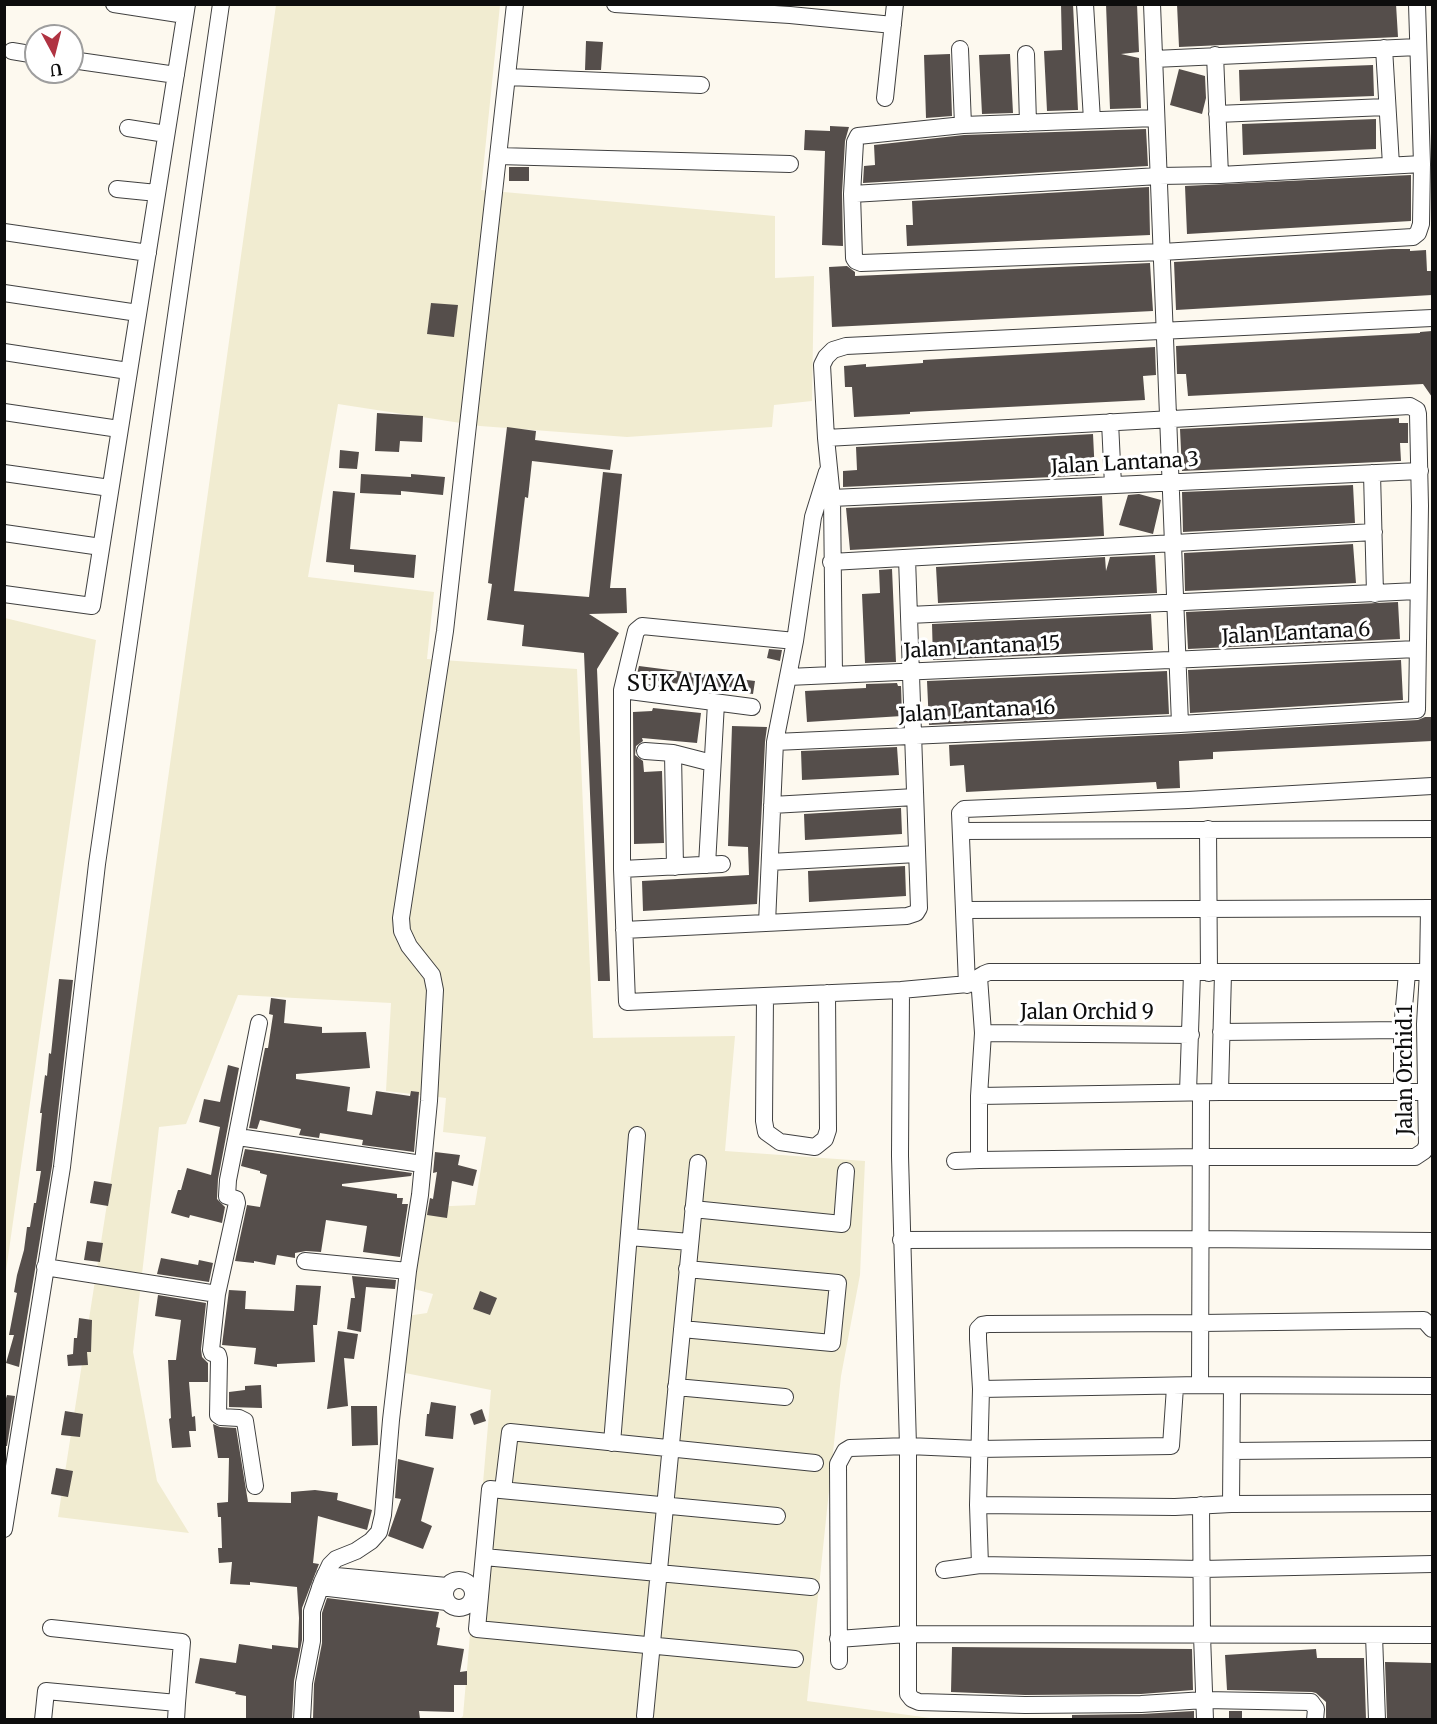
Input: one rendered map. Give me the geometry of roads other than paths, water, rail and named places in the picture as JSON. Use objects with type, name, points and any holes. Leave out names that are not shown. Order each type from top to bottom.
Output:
[{"type":"street","points":[[4,594],[92,606],[186,10],[114,4]]},
{"type":"street","points":[[4,1529],[48,1268],[97,864],[221,4]]},
{"type":"street","points":[[302,1719],[304,1683],[312,1641],[312,1611],[323,1581],[336,1559],[356,1551],[371,1541],[379,1532],[383,1515],[408,1271],[420,1195],[429,1101],[435,990],[432,975],[409,946],[402,931],[401,918],[446,631],[515,4]]},
{"type":"street","points":[[615,4],[790,15],[893,25]]},
{"type":"street","points":[[885,98],[895,4]]},
{"type":"street","points":[[1084,4],[1092,120]]},
{"type":"street","points":[[1152,4],[1180,724]]},
{"type":"street","points":[[1156,118],[963,125],[858,136],[855,142],[852,194],[856,261],[861,263],[1162,252],[1413,237],[1418,233],[1421,224],[1422,164],[1426,138],[1418,47],[1417,4]]},
{"type":"street","points":[[1154,59],[1418,47]]},
{"type":"street","points":[[1384,48],[1391,165]]},
{"type":"street","points":[[960,49],[963,125]]},
{"type":"street","points":[[12,51],[24,53]]},
{"type":"street","points":[[1026,54],[1028,123]]},
{"type":"street","points":[[1215,55],[1220,175]]},
{"type":"street","points":[[84,62],[176,75]]},
{"type":"street","points":[[508,77],[701,85]]},
{"type":"street","points":[[1217,114],[1386,107]]},
{"type":"street","points":[[128,128],[166,134]]},
{"type":"street","points":[[498,156],[790,164]]},
{"type":"street","points":[[852,194],[1159,176],[1422,164]]},
{"type":"street","points":[[117,189],[157,193]]},
{"type":"street","points":[[4,232],[148,253]]},
{"type":"street","points":[[4,293],[138,314]]},
{"type":"street","points":[[834,675],[832,498],[822,365],[826,357],[834,350],[846,346],[1432,318]]},
{"type":"street","points":[[4,352],[128,371]]},
{"type":"street","points":[[826,438],[1410,406],[1419,414],[1419,471],[1426,488],[1417,591],[1417,649],[1425,710]]},
{"type":"street","points":[[4,412],[119,429]]},
{"type":"street","points":[[1110,422],[1113,485]]},
{"type":"street","points":[[767,922],[775,742],[795,641],[813,517],[829,468]]},
{"type":"street","name":"Jalan Lantana 3","points":[[832,498],[1419,471]]},
{"type":"street","points":[[4,473],[110,488]]},
{"type":"street","points":[[1372,473],[1375,594]]},
{"type":"street","points":[[4,532],[101,547]]},
{"type":"street","points":[[831,562],[1374,532]]},
{"type":"street","points":[[624,930],[916,914],[919,908],[907,558]]},
{"type":"street","points":[[909,615],[1417,591]]},
{"type":"street","points":[[795,641],[642,626],[636,631],[622,690],[622,869],[626,999],[630,1003],[901,990],[973,984],[979,977],[989,972],[1428,972]]},
{"type":"street","name":"Jalan Lantana 6","points":[[1178,660],[1417,649]]},
{"type":"street","name":"Jalan Lantana 15","points":[[788,677],[1178,660]]},
{"type":"street","points":[[622,690],[752,707]]},
{"type":"street","points":[[622,869],[715,865],[712,763],[716,703]]},
{"type":"street","name":"Jalan Lantana 16","points":[[775,742],[1180,724],[1425,710]]},
{"type":"street","points":[[645,751],[673,753],[712,763]]},
{"type":"street","points":[[673,753],[675,867]]},
{"type":"street","points":[[979,1160],[979,1096],[983,1033],[973,984],[965,910],[961,810],[1432,786]]},
{"type":"street","points":[[772,805],[915,797]]},
{"type":"street","points":[[1209,829],[1208,973],[1221,1032],[1220,1092]]},
{"type":"street","points":[[961,831],[1432,829]]},
{"type":"street","points":[[770,862],[917,854]]},
{"type":"street","points":[[965,910],[1431,908]]},
{"type":"street","name":"Jalan Orchid.1","points":[[955,1161],[1202,1157],[1414,1157],[1424,1151],[1427,1145],[1428,972],[1431,908]]},
{"type":"street","points":[[1200,1385],[1202,1157],[1191,1035],[1208,973]]},
{"type":"street","points":[[1402,1092],[1402,1030],[1407,973]]},
{"type":"street","points":[[901,990],[901,1240],[908,1446],[908,1694],[912,1699],[920,1702],[1025,1712],[1142,1712],[1205,1700],[1311,1702],[1316,1709],[1315,1719]]},
{"type":"street","points":[[765,996],[764,1120],[766,1131],[780,1142],[815,1147],[825,1139],[828,1130],[826,993]]},
{"type":"street","points":[[255,1486],[245,1421],[240,1418],[220,1417],[218,1413],[219,1359],[218,1355],[212,1353],[211,1350],[217,1294],[237,1203],[236,1199],[226,1194],[259,1023]]},
{"type":"street","points":[[1221,1032],[1402,1030]]},
{"type":"street","name":"Jalan Orchid 9","points":[[983,1033],[1191,1035]]},
{"type":"street","points":[[979,1096],[1220,1092],[1426,1092]]},
{"type":"street","points":[[612,1443],[637,1135]]},
{"type":"street","points":[[238,1137],[422,1164]]},
{"type":"street","points":[[645,1716],[698,1163]]},
{"type":"street","points":[[693,1209],[842,1224],[846,1171]]},
{"type":"street","points":[[629,1237],[690,1242]]},
{"type":"street","points":[[901,1240],[1432,1241]]},
{"type":"street","points":[[305,1262],[408,1271]]},
{"type":"street","points":[[48,1268],[217,1294]]},
{"type":"street","points":[[682,1329],[832,1343],[838,1283],[687,1269]]},
{"type":"street","points":[[980,1565],[978,1449],[981,1389],[978,1329],[982,1325],[1424,1320],[1432,1329]]},
{"type":"street","points":[[981,1389],[1200,1385],[1432,1386]]},
{"type":"street","points":[[1231,1504],[1232,1386]]},
{"type":"street","points":[[676,1387],[785,1397]]},
{"type":"street","points":[[839,1661],[838,1464],[840,1456],[850,1448],[908,1446],[978,1449],[1172,1446],[1175,1387]]},
{"type":"street","points":[[503,1490],[510,1432],[815,1463]]},
{"type":"street","points":[[1232,1451],[1432,1449]]},
{"type":"street","points":[[777,1516],[490,1489],[484,1557],[472,1611],[477,1629],[795,1659]]},
{"type":"street","points":[[978,1505],[1175,1507],[1231,1504],[1432,1503]]},
{"type":"street","points":[[1202,1505],[1204,1719]]},
{"type":"street","points":[[484,1557],[811,1587]]},
{"type":"street","points":[[944,1570],[980,1565],[1202,1569],[1432,1564]]},
{"type":"street","points":[[323,1581],[447,1594]]},
{"type":"street","points":[[447,1594],[457,1581],[476,1585]]},
{"type":"street","points":[[447,1594],[456,1608],[472,1611]]},
{"type":"street","points":[[43,1719],[46,1691],[176,1711],[182,1642],[51,1628]]},
{"type":"street","points":[[838,1639],[907,1634],[1432,1635]]},
{"type":"street","points":[[1374,1635],[1377,1719]]},
{"type":"district","name":"SUKAJAYA","points":[[688,685]]}]
